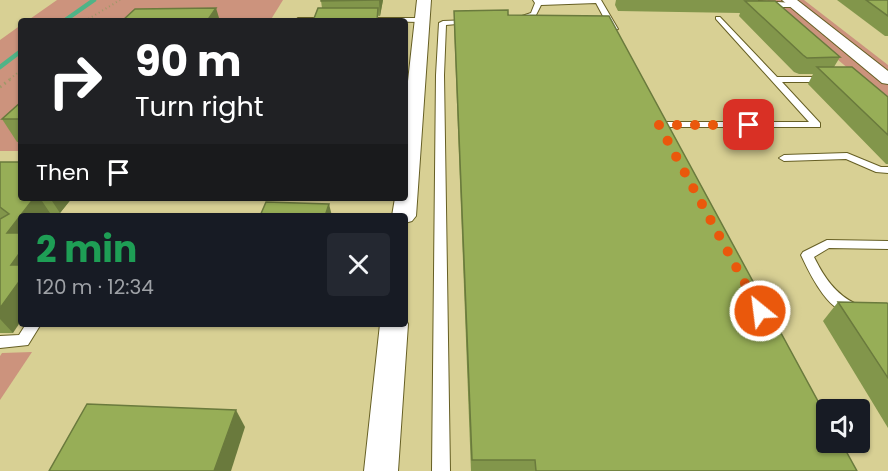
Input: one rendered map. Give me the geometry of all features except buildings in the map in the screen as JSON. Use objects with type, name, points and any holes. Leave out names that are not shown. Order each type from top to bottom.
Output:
[{"type":"street","points":[[408,172],[424,0]]},
{"type":"street","points":[[792,3],[888,79]]},
{"type":"street","points":[[381,471],[394,327]]},
{"type":"lane","points":[[742,0],[772,5],[792,3]]},
{"type":"lane","points":[[506,21],[534,14],[537,1],[608,1]]},
{"type":"lane","points":[[598,1],[620,40]]},
{"type":"lane","points":[[667,140],[657,121],[817,125],[717,18]]},
{"type":"lane","points":[[408,20],[422,20]]},
{"type":"lane","points":[[441,471],[440,75],[443,23],[478,21]]},
{"type":"lane","points":[[775,80],[834,79]]},
{"type":"lane","points":[[784,158],[847,156],[880,170],[888,170]]},
{"type":"lane","points":[[864,313],[839,303],[822,286],[807,255],[827,244],[888,245]]},
{"type":"lane","points":[[0,342],[23,342],[32,327]]},
{"type":"path","points":[[90,18],[120,0]]},
{"type":"path","points":[[0,87],[18,72]]},
{"type":"shaded area","points":[[57,0],[283,0],[272,18],[31,18]]},
{"type":"shaded area","points":[[767,0],[804,0],[888,65],[888,102]]},
{"type":"shaded area","points":[[18,27],[18,151],[0,151],[0,40]]},
{"type":"shaded area","points":[[32,352],[0,400],[0,356],[2,353]]},
{"type":"waterway","points":[[68,18],[94,0]]},
{"type":"waterway","points":[[0,67],[18,53]]},
{"type":"route","points":[[749,125],[659,125],[760,311]]}]
